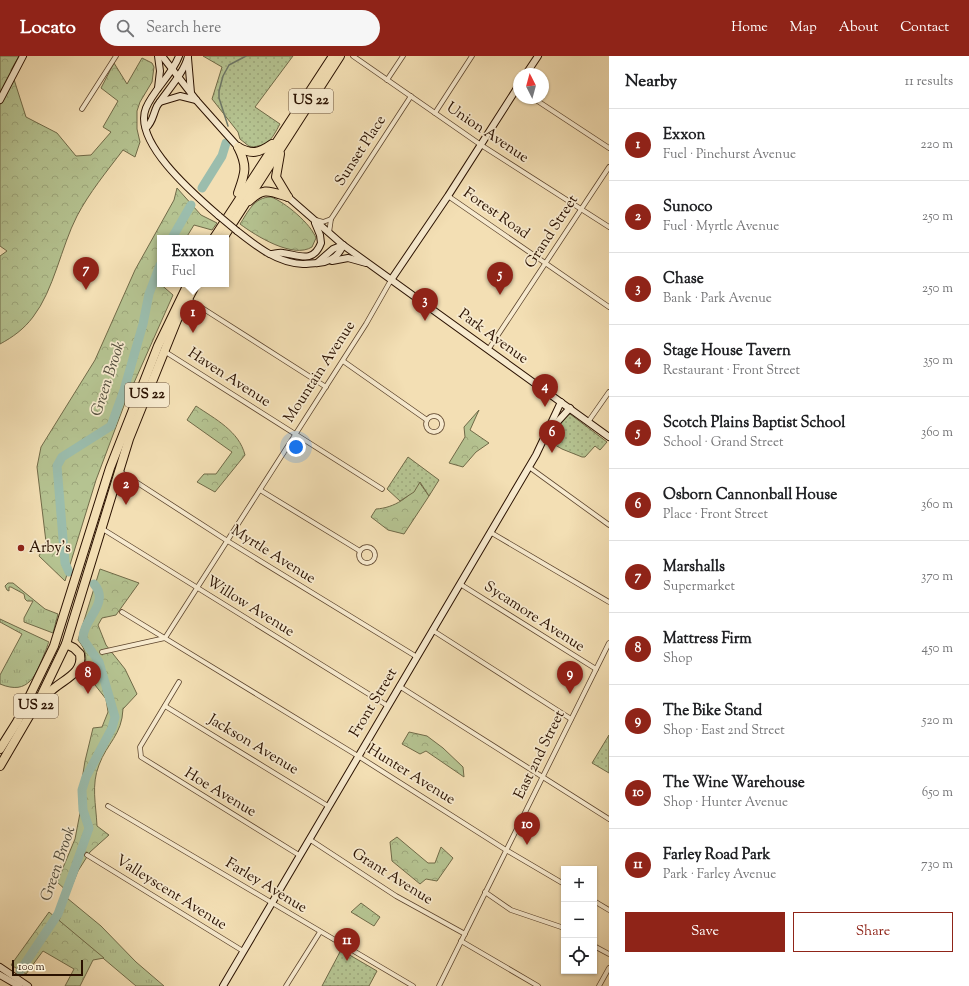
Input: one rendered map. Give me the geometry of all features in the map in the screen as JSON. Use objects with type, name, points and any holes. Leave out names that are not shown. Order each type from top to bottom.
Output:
[{"type":"highway","name":"US 22","points":[[216,235],[240,204],[333,56]]},
{"type":"highway","name":"US 22","points":[[279,144],[340,56]]},
{"type":"highway","points":[[238,147],[247,152],[256,153],[262,152],[279,144]]},
{"type":"highway","points":[[279,144],[276,177],[288,197]]},
{"type":"highway","points":[[238,147],[245,164],[244,175],[238,192],[240,204],[262,192],[273,192],[288,197]]},
{"type":"highway","name":"US 22","points":[[224,235],[240,204]]},
{"type":"highway","name":"US 22","points":[[0,749],[15,727],[57,640],[78,568],[118,446],[158,346],[187,287]]},
{"type":"highway","name":"US 22","points":[[0,766],[36,706],[66,644],[129,439],[164,351],[194,287]]},
{"type":"highway","points":[[36,706],[78,670],[81,660],[80,654],[74,648],[66,644]]},
{"type":"main road","points":[[0,100],[23,56]]},
{"type":"main road","points":[[158,56],[160,71],[158,89]]},
{"type":"main road","points":[[162,56],[221,129],[238,147]]},
{"type":"main road","points":[[179,56],[145,112],[143,122],[148,137],[169,167],[218,216],[270,254],[297,263],[317,263],[348,258],[371,265]]},
{"type":"main road","points":[[530,68],[538,56]]},
{"type":"main road","points":[[146,128],[152,123],[154,113],[178,76],[188,57]]},
{"type":"main road","points":[[188,57],[192,94]]},
{"type":"main road","name":"Mountain Avenue","points":[[391,280],[448,196],[513,95]]},
{"type":"main road","points":[[160,102],[180,96],[197,100]]},
{"type":"main road","name":"Park Avenue","points":[[288,197],[344,245],[609,437]]},
{"type":"main road","points":[[270,254],[283,252],[303,257],[315,253],[320,245],[321,239],[319,231],[312,218]]},
{"type":"main road","points":[[317,263],[333,249],[344,245]]},
{"type":"main road","points":[[331,261],[344,245]]},
{"type":"main road","name":"Front Street","points":[[223,986],[529,467],[548,432],[561,402]]},
{"type":"main road","name":"Front Street","points":[[548,432],[570,408]]},
{"type":"main road","points":[[0,966],[23,984]]},
{"type":"main road","points":[[0,975],[8,980],[23,984]]},
{"type":"street","points":[[82,108],[116,56]]},
{"type":"street","name":"Union Avenue","points":[[353,56],[481,145],[609,227]]},
{"type":"street","points":[[387,80],[402,56]]},
{"type":"street","points":[[435,113],[472,56]]},
{"type":"street","name":"Sunset Place","points":[[329,233],[331,219],[411,96]]},
{"type":"street","points":[[542,104],[609,148]]},
{"type":"street","name":"Grand Street","points":[[488,350],[609,167]]},
{"type":"street","name":"Forest Road","points":[[448,196],[609,307]]},
{"type":"street","points":[[312,218],[323,222],[331,219]]},
{"type":"street","name":"Mountain Avenue","points":[[164,638],[343,361],[391,280]]},
{"type":"street","points":[[188,299],[326,387]]},
{"type":"street","name":"Haven Avenue","points":[[164,351],[382,489]]},
{"type":"street","points":[[343,361],[427,420]]},
{"type":"street","points":[[588,422],[609,392]]},
{"type":"street","points":[[529,467],[609,525]]},
{"type":"street","name":"Myrtle Avenue","points":[[119,471],[227,541],[416,657]]},
{"type":"street","points":[[260,490],[360,551]]},
{"type":"street","name":"Willow Avenue","points":[[101,528],[388,706]]},
{"type":"street","points":[[490,532],[609,602]]},
{"type":"street","points":[[366,547],[371,548],[375,555],[373,560],[369,563],[363,562],[359,556],[360,551],[366,547]]},
{"type":"street","name":"Sycamore Avenue","points":[[460,584],[596,669]]},
{"type":"street","name":"Hunter Avenue","points":[[122,612],[358,756],[506,850],[561,882]]},
{"type":"street","points":[[432,630],[571,719]]},
{"type":"street","points":[[102,652],[164,638]]},
{"type":"street","name":"East 2nd Street","points":[[439,986],[609,643]]},
{"type":"street","points":[[165,706],[179,682]]},
{"type":"street","points":[[399,686],[609,819]]},
{"type":"street","name":"Hoe Avenue","points":[[165,706],[142,744],[140,751],[144,760],[299,855]]},
{"type":"street","name":"Jackson Avenue","points":[[165,706],[328,806]]},
{"type":"street","name":"Farley Avenue","points":[[108,806],[413,986]]},
{"type":"street","name":"Grant Avenue","points":[[309,839],[396,896],[465,934]]},
{"type":"street","name":"Valleyscent Avenue","points":[[87,855],[243,951]]},
{"type":"street","points":[[485,892],[511,910],[561,927]]},
{"type":"street","points":[[597,904],[609,910]]},
{"type":"street","points":[[286,986],[320,932]]},
{"type":"street","points":[[461,941],[538,986]]},
{"type":"street","points":[[597,948],[609,954]]},
{"type":"street","points":[[599,986],[609,968]]},
{"type":"green space","points":[[0,56],[19,56],[11,70],[26,117],[57,133],[76,156],[91,155],[111,132],[103,127],[118,101],[101,88],[114,63],[127,84],[142,58],[152,63],[154,67],[152,82],[140,102],[137,111],[137,129],[140,142],[135,157],[123,150],[98,182],[71,228],[52,281],[40,306],[30,321],[22,329],[14,336],[0,344],[0,256],[7,251],[0,246]]},
{"type":"green space","points":[[203,56],[293,56],[255,107],[280,124],[272,138],[265,144],[250,147],[240,139],[238,132],[212,99],[222,67]]},
{"type":"green space","points":[[177,188],[201,215],[217,223],[212,230],[194,225],[188,235],[157,235],[157,287],[164,287],[173,295],[125,403],[96,480],[65,581],[39,556],[46,542],[37,467],[41,447],[95,360],[135,270],[174,200]]},
{"type":"green space","points":[[271,197],[290,208],[309,226],[316,238],[312,247],[304,250],[285,248],[265,240],[240,224],[256,202]]},
{"type":"green space","points":[[196,406],[232,432],[242,447],[245,455],[215,492],[197,482],[204,474],[216,474],[232,452],[187,420]]},
{"type":"green space","points":[[479,410],[470,430],[489,443],[476,452],[463,467],[449,463],[465,437],[464,427]]},
{"type":"green space","points":[[570,414],[607,442],[600,450],[595,446],[585,457],[582,457],[562,449],[548,441],[567,415]]},
{"type":"green space","points":[[408,457],[439,480],[429,496],[420,482],[414,492],[400,501],[387,489]]},
{"type":"green space","points":[[419,482],[429,496],[404,534],[388,530],[371,517],[376,509],[395,504],[407,497]]},
{"type":"green space","points":[[100,569],[139,583],[116,615],[102,618],[98,625],[106,645],[125,669],[137,694],[123,709],[120,726],[102,757],[95,780],[97,826],[109,835],[90,852],[78,871],[69,893],[57,882],[75,839],[80,813],[79,798],[85,761],[93,728],[102,727],[108,712],[106,699],[84,671],[86,655],[78,640]]},
{"type":"green space","points":[[8,583],[13,583],[45,609],[58,614],[53,633],[24,622],[24,618],[33,601],[27,601],[24,594],[11,587],[9,587],[9,591],[7,590],[5,586]]},
{"type":"green space","points":[[0,619],[49,642],[38,668],[30,681],[25,685],[10,687],[0,684],[0,675],[22,634],[0,622]]},
{"type":"green space","points":[[409,732],[427,736],[443,748],[463,767],[464,777],[426,751],[420,754],[402,744]]},
{"type":"green space","points":[[609,735],[609,773],[592,763]]},
{"type":"green space","points":[[397,837],[428,863],[435,863],[441,847],[453,858],[437,881],[426,879],[420,884],[392,861],[390,842]]},
{"type":"green space","points":[[67,898],[101,926],[136,962],[164,986],[136,986],[59,921]]},
{"type":"green space","points":[[361,903],[380,917],[374,926],[351,912]]},
{"type":"green space","points":[[49,912],[104,958],[93,960],[80,986],[65,986],[74,969],[43,951],[26,974],[11,965]]},
{"type":"green space","points":[[341,950],[377,971],[369,986],[322,986]]},
{"type":"waterway","name":"Green Brook","points":[[228,126],[219,98],[219,91],[223,76],[229,65],[246,56]]},
{"type":"waterway","name":"Green Brook","points":[[202,188],[222,156],[226,143]]},
{"type":"waterway","name":"Green Brook","points":[[174,235],[191,205]]},
{"type":"waterway","name":"Green Brook","points":[[69,572],[65,563],[57,466],[62,457],[111,426],[124,390],[143,324],[149,294],[157,273]]},
{"type":"waterway","name":"Green Brook","points":[[20,971],[58,914],[89,828],[83,810],[82,790],[86,777],[112,728],[115,717],[99,662],[83,639],[87,625],[98,605],[98,591],[94,584]]},
{"type":"place","name":"Marshalls","points":[[86,290]]},
{"type":"place","name":"Scotch Plains Baptist School","points":[[500,295]]},
{"type":"place","name":"Chase","points":[[425,321]]},
{"type":"place","name":"Exxon","points":[[193,333]]},
{"type":"place","name":"Stage House Tavern","points":[[545,407]]},
{"type":"place","name":"Osborn Cannonball House","points":[[552,453]]},
{"type":"place","name":"Sunoco","points":[[126,505]]},
{"type":"place","name":"Arby's","points":[[21,548]]},
{"type":"place","name":"Mattress Firm","points":[[88,694]]},
{"type":"place","name":"The Bike Stand","points":[[570,694]]},
{"type":"place","name":"The Wine Warehouse","points":[[527,845]]},
{"type":"place","name":"Farley Road Park","points":[[347,961]]}]
